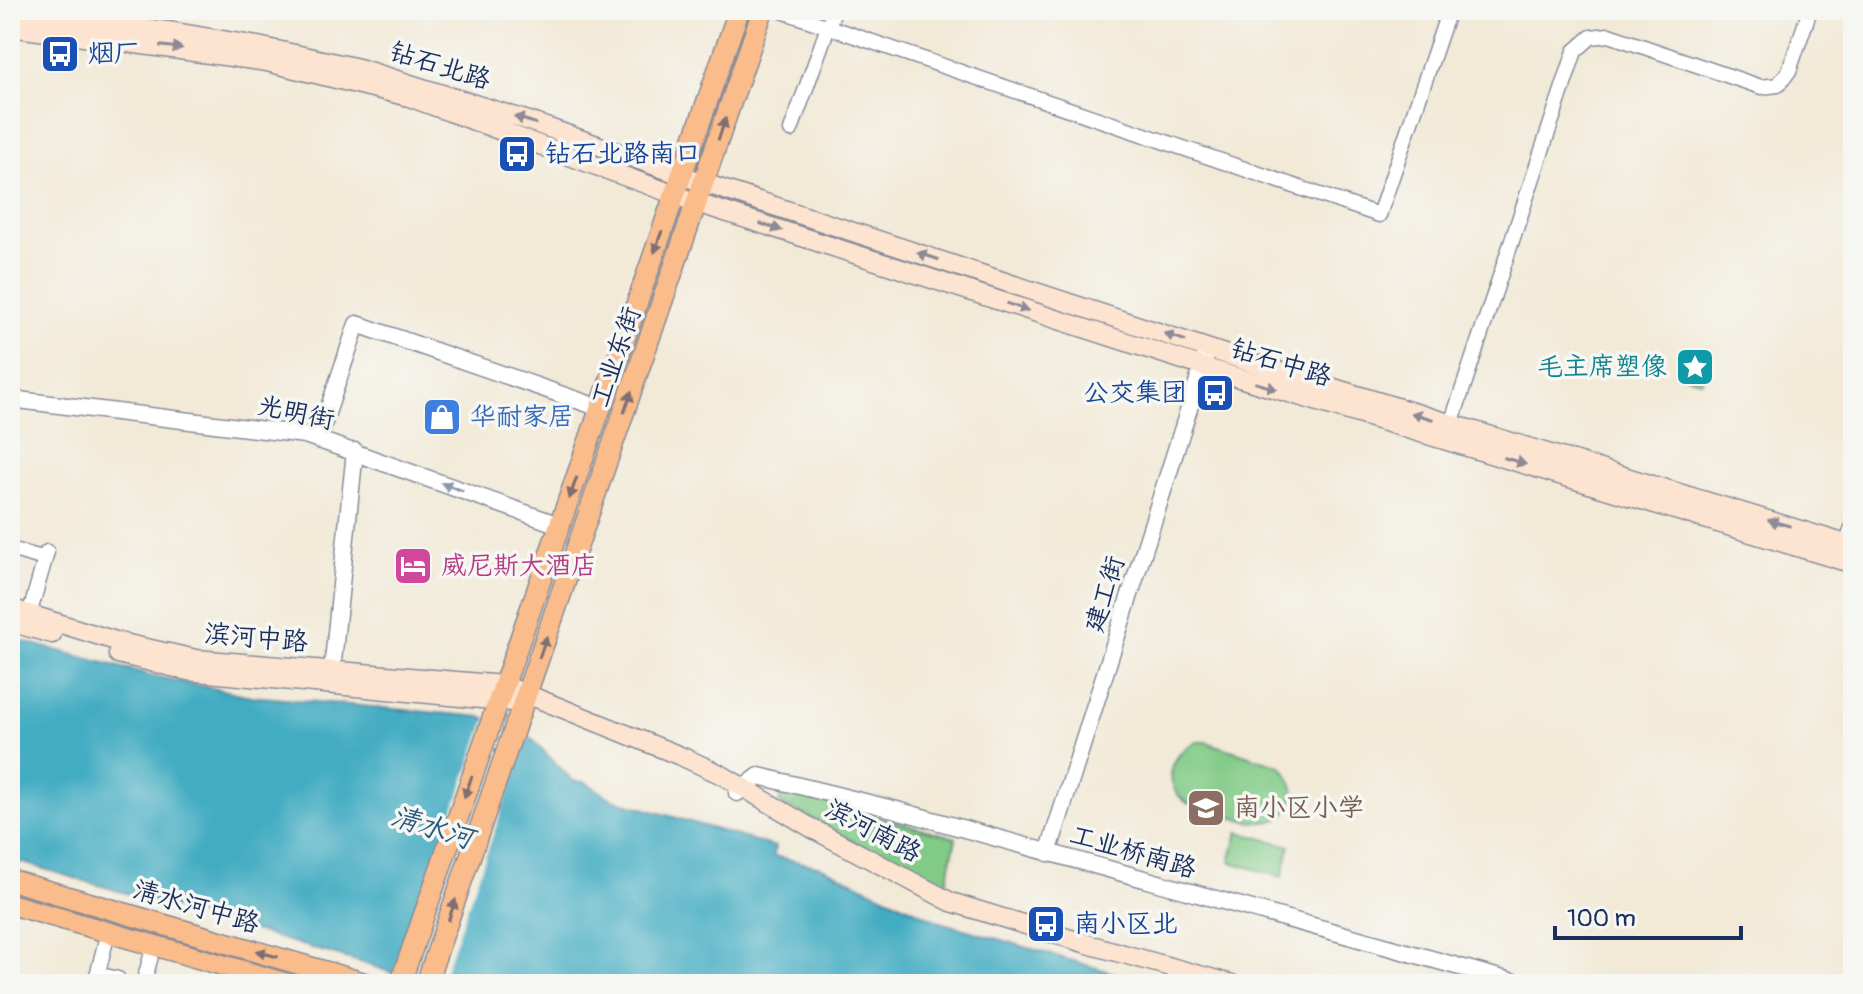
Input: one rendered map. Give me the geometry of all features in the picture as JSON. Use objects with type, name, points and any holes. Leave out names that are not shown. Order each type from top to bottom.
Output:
[{"type":"main road","name":"工业东街","points":[[399,982],[739,10]]},
{"type":"main road","name":"工业东街","points":[[426,984],[763,10]]},
{"type":"main road","name":"钻石北路","points":[[10,11],[216,39],[359,68],[529,121],[704,183]]},
{"type":"main road","name":"钻石北路","points":[[10,27],[210,52],[335,78],[409,97],[697,203]]},
{"type":"main road","name":"钻石中路","points":[[704,183],[1205,358]]},
{"type":"main road","name":"钻石中路","points":[[697,203],[1849,553]]},
{"type":"main road","name":"滨河中路","points":[[10,608],[21,621],[188,671],[499,699]]},
{"type":"main road","name":"滨河中路","points":[[21,621],[196,659],[332,671],[499,699]]},
{"type":"main road","name":"滨河南路","points":[[499,699],[681,764],[740,790],[951,902],[1232,984]]},
{"type":"main road","name":"滨河南路","points":[[740,790],[896,886],[953,910],[1088,953],[1200,984]]},
{"type":"main road","name":"清水河中路","points":[[10,880],[368,984]]},
{"type":"main road","name":"清水河中路","points":[[10,904],[288,984]]},
{"type":"street","points":[[779,10],[1379,215],[1449,10]]},
{"type":"street","points":[[791,130],[834,10]]},
{"type":"street","points":[[1448,432],[1575,51],[1591,37],[1609,35],[1761,87],[1769,87],[1784,80],[1810,10]]},
{"type":"street","points":[[318,440],[357,324],[600,408]]},
{"type":"street","name":"建工街","points":[[1048,853],[1205,358]]},
{"type":"street","name":"光明街","points":[[10,399],[228,424],[318,440],[559,525]]},
{"type":"street","points":[[332,671],[355,451]]},
{"type":"street","points":[[1849,553],[1853,524]]},
{"type":"street","points":[[10,549],[46,555],[21,621]]},
{"type":"street","name":"工业桥南路","points":[[740,790],[759,776],[893,809],[1521,984]]},
{"type":"street","points":[[108,932],[96,979],[118,979],[117,984]]},
{"type":"street","points":[[143,984],[154,946]]},
{"type":"green space","points":[[1686,353],[1708,360],[1702,381],[1679,374]]},
{"type":"green space","points":[[1196,742],[1206,742],[1281,766],[1292,784],[1294,795],[1291,806],[1283,816],[1258,822],[1187,803],[1174,788],[1172,771],[1180,754]]},
{"type":"green space","points":[[784,791],[956,838],[945,890],[779,802]]},
{"type":"green space","points":[[1238,832],[1290,846],[1282,877],[1230,862]]},
{"type":"water","name":"清水河","points":[[10,638],[158,677],[251,696],[482,717],[525,732],[573,781],[585,782],[612,799],[775,847],[773,856],[822,867],[940,922],[1151,984],[423,984],[373,966],[10,859]]},
{"type":"pier","points":[[488,715],[530,731],[440,984],[423,984],[394,975]]},
{"type":"place","name":"烟厂","points":[[60,54]]},
{"type":"place","name":"钻石北路南口","points":[[517,154]]},
{"type":"place","name":"毛主席塑像","points":[[1695,367]]},
{"type":"place","name":"公交集团","points":[[1215,393]]},
{"type":"place","name":"华耐家居","points":[[442,417]]},
{"type":"place","name":"威尼斯大酒店","points":[[413,566]]},
{"type":"place","name":"南小区小学","points":[[1206,808]]},
{"type":"place","name":"南小区北","points":[[1046,924]]}]
